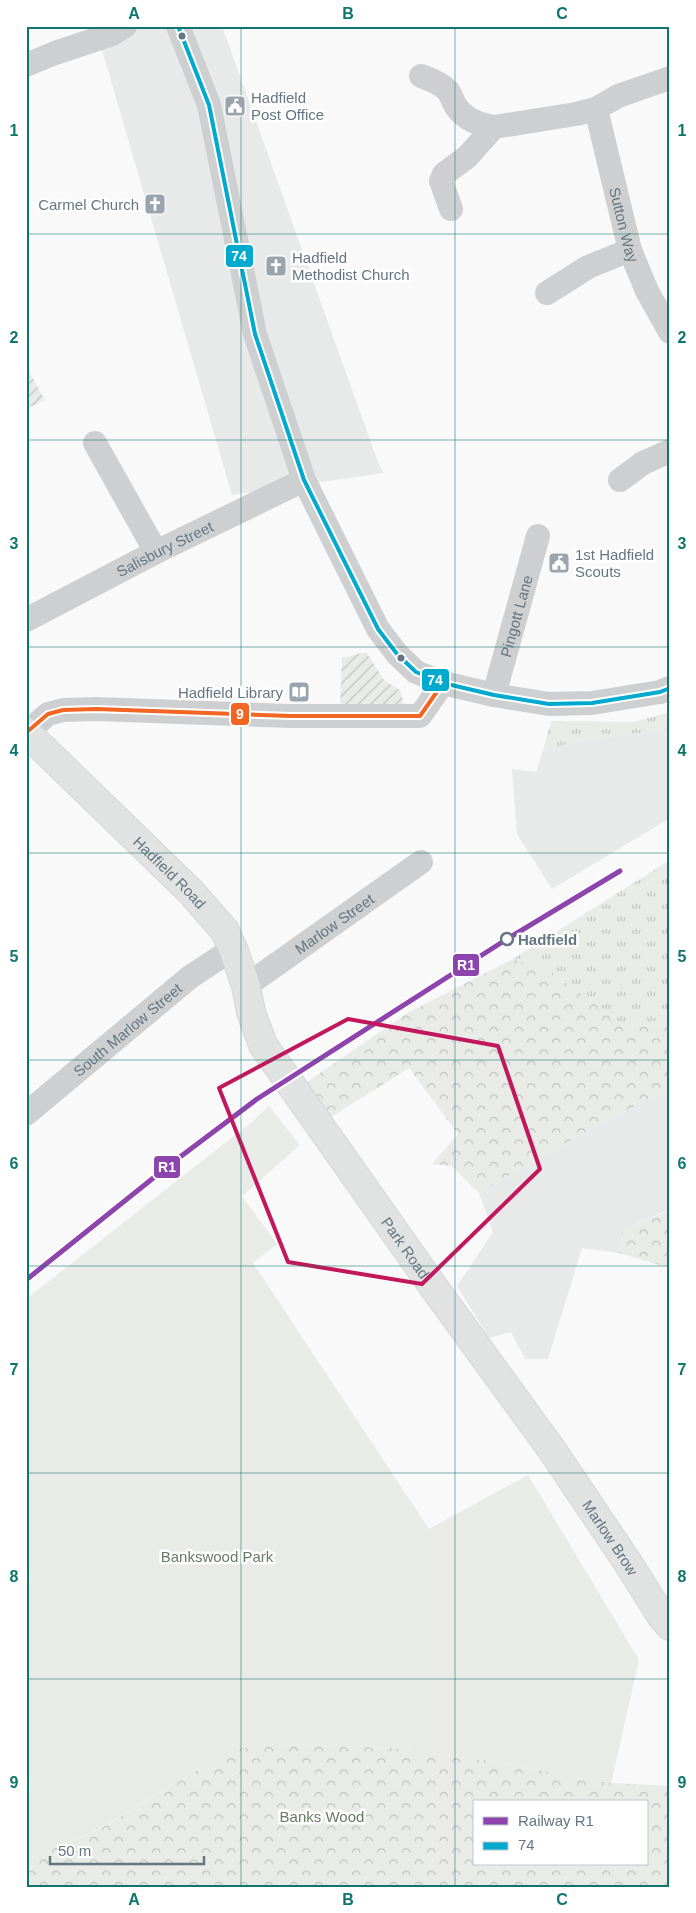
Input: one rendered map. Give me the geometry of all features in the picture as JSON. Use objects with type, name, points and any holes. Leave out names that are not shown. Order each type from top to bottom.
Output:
[{"type":"street","points":[[26,65],[112,34],[126,26]]},
{"type":"street","points":[[178,26],[209,105],[255,334],[304,480],[378,629],[397,654],[416,672],[443,683],[494,695],[549,704],[592,703],[660,692],[670,688]]},
{"type":"street","points":[[421,76],[434,80],[447,91],[466,118],[478,124],[494,127],[596,109],[618,96],[668,83]]},
{"type":"street","name":"Sutton Way","points":[[596,109],[630,250],[647,291],[670,332]]},
{"type":"street","points":[[451,209],[442,181],[444,174],[467,157],[494,127]]},
{"type":"street","points":[[547,293],[588,267],[630,250]]},
{"type":"street","points":[[95,443],[156,552]]},
{"type":"street","points":[[620,480],[643,463],[670,451]]},
{"type":"street","name":"Salisbury Street","points":[[26,620],[156,552],[304,480]]},
{"type":"street","name":"Pingott Lane","points":[[494,695],[538,536]]},
{"type":"street","points":[[28,735],[48,714],[63,710],[96,709],[291,716],[420,716],[443,683]]},
{"type":"street","name":"Hadfield Road","points":[[28,735],[190,891],[225,931],[246,986],[251,1012],[263,1045]]},
{"type":"street","name":"Marlow Street","points":[[246,986],[421,862]]},
{"type":"street","name":"South Marlow Street","points":[[26,1114],[190,977],[222,956],[234,951]]},
{"type":"street","name":"Park Road","points":[[263,1045],[424,1274],[552,1450]]},
{"type":"street","name":"Marlow Brow","points":[[552,1450],[662,1617],[670,1626]]},
{"type":"highlighted area","points":[[348,1019],[498,1046],[540,1169],[422,1284],[288,1262],[219,1088]]},
{"type":"shaded area","points":[[95,26],[222,26],[379,465],[384,473],[232,495]]},
{"type":"shaded area","points":[[670,729],[670,818],[552,889],[517,834],[512,769],[536,772],[543,750],[578,741]]},
{"type":"shaded area","points":[[670,1089],[670,1209],[623,1230],[619,1253],[582,1248],[548,1359],[525,1359],[511,1332],[489,1338],[457,1286],[493,1232],[479,1193],[594,1127]]},
{"type":"green space","points":[[26,366],[45,400],[26,409]]},
{"type":"green space","points":[[366,652],[384,680],[400,690],[404,705],[340,706],[342,658]]},
{"type":"green space","points":[[670,712],[670,729],[579,741],[543,750],[551,721],[634,722]]},
{"type":"green space","points":[[670,860],[670,1025],[624,1026],[553,973],[513,959]]},
{"type":"green space","points":[[513,959],[553,973],[624,1026],[670,1025],[670,1089],[594,1127],[479,1193],[452,1166],[432,1164],[458,1134],[409,1068],[328,1119],[304,1084],[409,1012]]},
{"type":"green space","name":"Bankswood Park","points":[[269,1106],[300,1145],[242,1196],[277,1244],[253,1263],[429,1529],[528,1475],[639,1660],[611,1783],[490,1761],[391,1748],[287,1744],[242,1748],[202,1767],[99,1829],[32,1857],[26,1857],[26,1299],[253,1121]]},
{"type":"green space","points":[[670,1210],[670,1268],[619,1253],[623,1230]]},
{"type":"green space","name":"Banks Wood","points":[[287,1744],[391,1748],[490,1761],[611,1783],[670,1786],[670,1887],[26,1887],[26,1857],[32,1857],[100,1829],[202,1767],[241,1748]]},
{"type":"rail line","name":"R1","points":[[26,1280],[172,1163],[257,1099],[507,939],[620,871]]},
{"type":"transit line","name":"74","points":[[178,26],[209,105],[255,334],[304,480],[378,629],[397,654],[416,672],[443,683],[494,695],[549,704],[592,703],[660,692],[670,688]]},
{"type":"transit line","name":"9","points":[[27,732],[48,714],[63,710],[96,709],[291,716],[420,716],[443,683]]},
{"type":"place","name":"Hadfield Post Office","points":[[235,106]]},
{"type":"place","name":"Carmel Church","points":[[155,204]]},
{"type":"place","name":"Hadfield Methodist Church","points":[[276,266]]},
{"type":"place","name":"1st Hadfield Scouts","points":[[559,563]]},
{"type":"place","name":"Hadfield Library","points":[[299,692]]},
{"type":"place","name":"Hadfield","points":[[507,939]]}]
